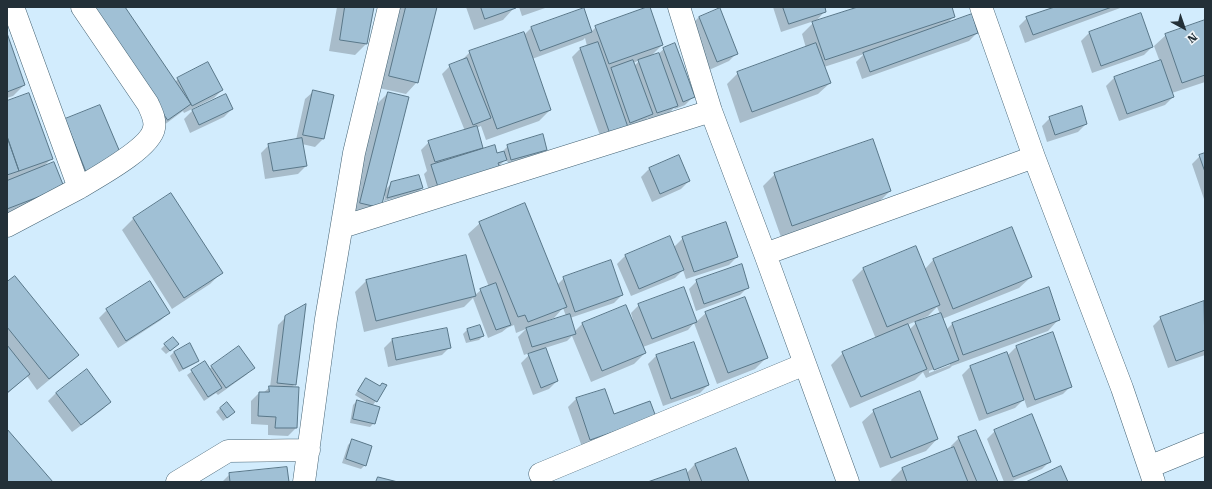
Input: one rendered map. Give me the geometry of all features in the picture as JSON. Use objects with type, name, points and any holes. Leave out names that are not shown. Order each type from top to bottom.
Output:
[{"type":"street","points":[[13,7],[79,188]]},
{"type":"street","points":[[7,226],[79,188],[133,154],[148,141],[154,129],[153,118],[148,104],[82,7]]},
{"type":"street","points":[[304,482],[326,319],[354,153],[389,7]]},
{"type":"street","points":[[679,7],[711,111],[848,482]]},
{"type":"street","points":[[981,7],[1034,157],[1122,388],[1151,475],[1205,444]]},
{"type":"street","points":[[342,227],[711,111]]},
{"type":"street","points":[[765,254],[1034,157]]},
{"type":"street","points":[[540,474],[805,364]]},
{"type":"street","points":[[177,482],[228,451],[308,450]]},
{"type":"building","points":[[91,7],[125,7],[191,104],[168,120]]},
{"type":"building","points":[[345,7],[374,7],[367,44],[340,40]]},
{"type":"building","points":[[406,7],[437,7],[418,83],[389,76]]},
{"type":"building","points":[[481,7],[515,7],[516,8],[485,19]]},
{"type":"building","points":[[650,7],[663,45],[609,64],[595,26]]},
{"type":"building","points":[[783,7],[825,7],[826,12],[789,24]]},
{"type":"building","points":[[858,7],[952,7],[955,17],[825,60],[812,22]]},
{"type":"building","points":[[1055,7],[1112,7],[1033,35],[1026,17]]},
{"type":"building","points":[[584,8],[592,32],[540,51],[531,27]]},
{"type":"building","points":[[720,8],[738,54],[717,62],[699,17]]},
{"type":"building","points":[[1141,13],[1153,47],[1101,66],[1089,32]]},
{"type":"building","points":[[972,14],[978,33],[870,72],[863,53]]},
{"type":"building","points":[[1205,20],[1205,75],[1182,83],[1165,34]]},
{"type":"building","points":[[524,32],[551,110],[497,129],[469,51]]},
{"type":"building","points":[[7,33],[25,85],[7,92]]},
{"type":"building","points":[[598,42],[629,130],[611,137],[580,48]]},
{"type":"building","points":[[675,43],[695,97],[683,102],[663,48]]},
{"type":"building","points":[[816,43],[831,83],[752,112],[737,72]]},
{"type":"building","points":[[659,53],[678,106],[657,113],[638,60]]},
{"type":"building","points":[[467,58],[491,118],[473,125],[449,65]]},
{"type":"building","points":[[633,60],[653,114],[630,123],[611,68]]},
{"type":"building","points":[[1161,60],[1174,97],[1127,114],[1114,77]]},
{"type":"building","points":[[208,62],[223,90],[192,106],[177,78]]},
{"type":"building","points":[[313,90],[334,95],[324,139],[303,135]]},
{"type":"building","points":[[388,92],[409,97],[381,208],[360,203]]},
{"type":"building","points":[[29,93],[53,159],[19,171],[7,136],[7,101]]},
{"type":"building","points":[[226,94],[233,109],[199,125],[192,110]]},
{"type":"building","points":[[100,105],[122,157],[86,172],[65,119]]},
{"type":"building","points":[[1082,106],[1087,124],[1055,135],[1049,117]]},
{"type":"building","points":[[477,126],[483,148],[435,162],[428,141]]},
{"type":"building","points":[[543,134],[547,150],[511,160],[507,145]]},
{"type":"building","points":[[7,137],[19,171],[7,175]]},
{"type":"building","points":[[302,138],[307,166],[273,171],[268,144]]},
{"type":"building","points":[[873,139],[891,191],[792,226],[774,173]]},
{"type":"building","points":[[495,145],[497,153],[504,151],[507,160],[498,163],[500,168],[438,187],[431,165]]},
{"type":"building","points":[[1205,153],[1205,172],[1199,155]]},
{"type":"building","points":[[679,155],[690,181],[660,194],[649,168]]},
{"type":"building","points":[[54,162],[64,187],[7,209],[7,181]]},
{"type":"building","points":[[419,175],[423,188],[387,198],[391,182]]},
{"type":"building","points":[[171,193],[223,273],[184,298],[133,218]]},
{"type":"building","points":[[525,203],[567,307],[528,322],[525,315],[518,317],[479,222]]},
{"type":"building","points":[[726,222],[738,257],[694,272],[682,237]]},
{"type":"building","points":[[1012,227],[1032,277],[953,309],[933,259]]},
{"type":"building","points":[[670,236],[684,270],[639,289],[625,255]]},
{"type":"building","points":[[916,246],[940,305],[887,327],[863,268]]},
{"type":"building","points":[[466,255],[476,296],[376,321],[366,280]]},
{"type":"building","points":[[611,260],[623,295],[575,312],[563,277]]},
{"type":"building","points":[[742,264],[749,288],[704,304],[696,280]]},
{"type":"building","points":[[15,276],[79,355],[49,379],[7,327],[7,282]]},
{"type":"building","points":[[150,281],[170,313],[126,341],[106,309]]},
{"type":"building","points":[[496,283],[511,325],[496,330],[480,289]]},
{"type":"building","points":[[684,287],[697,322],[652,339],[638,304]]},
{"type":"building","points":[[1049,287],[1060,320],[963,355],[952,323]]},
{"type":"building","points":[[745,297],[768,358],[728,373],[705,312]]},
{"type":"building","points":[[1204,301],[1205,350],[1176,361],[1160,317]]},
{"type":"building","points":[[306,304],[296,385],[277,383],[285,316]]},
{"type":"building","points":[[626,305],[646,353],[602,371],[582,323]]},
{"type":"building","points":[[941,313],[959,360],[934,370],[915,322]]},
{"type":"building","points":[[570,314],[576,334],[532,347],[526,328]]},
{"type":"building","points":[[908,324],[927,369],[861,397],[842,352]]},
{"type":"building","points":[[480,325],[484,336],[470,340],[467,329]]},
{"type":"building","points":[[447,328],[451,348],[396,360],[392,339]]},
{"type":"building","points":[[1053,332],[1072,387],[1035,400],[1016,346]]},
{"type":"building","points":[[173,337],[179,344],[170,351],[164,344]]},
{"type":"building","points":[[694,342],[709,385],[671,399],[656,355]]},
{"type":"building","points":[[190,343],[199,361],[183,369],[174,352]]},
{"type":"building","points":[[7,345],[30,374],[7,393]]},
{"type":"building","points":[[239,346],[255,368],[226,388],[211,366]]},
{"type":"building","points":[[546,348],[558,381],[541,388],[528,354]]},
{"type":"building","points":[[1007,352],[1024,400],[987,414],[970,366]]},
{"type":"building","points":[[205,361],[222,388],[208,397],[191,370]]},
{"type":"building","points":[[87,369],[111,402],[81,425],[56,393]]},
{"type":"building","points":[[366,378],[380,386],[382,383],[387,385],[377,402],[358,391]]},
{"type":"building","points":[[269,386],[299,387],[297,428],[275,428],[276,417],[258,416],[259,392],[269,392]]},
{"type":"building","points":[[605,389],[614,414],[650,401],[656,417],[590,440],[576,398]]},
{"type":"building","points":[[920,391],[938,439],[891,458],[873,410]]},
{"type":"building","points":[[357,400],[380,407],[375,424],[353,419]]},
{"type":"building","points":[[227,402],[235,412],[227,418],[220,408]]},
{"type":"building","points":[[1032,414],[1051,462],[1013,477],[994,430]]},
{"type":"building","points":[[7,429],[53,482],[7,482]]},
{"type":"building","points":[[976,430],[998,482],[977,482],[958,437]]},
{"type":"building","points":[[352,439],[372,446],[366,466],[346,459]]},
{"type":"building","points":[[954,447],[968,482],[907,482],[902,468]]},
{"type":"building","points":[[736,448],[749,482],[702,482],[695,464]]},
{"type":"building","points":[[1061,466],[1068,482],[1026,482]]},
{"type":"building","points":[[287,467],[289,482],[230,482],[229,473]]},
{"type":"building","points":[[686,469],[690,482],[648,482]]},
{"type":"building","points":[[378,477],[398,482],[376,482]]}]
